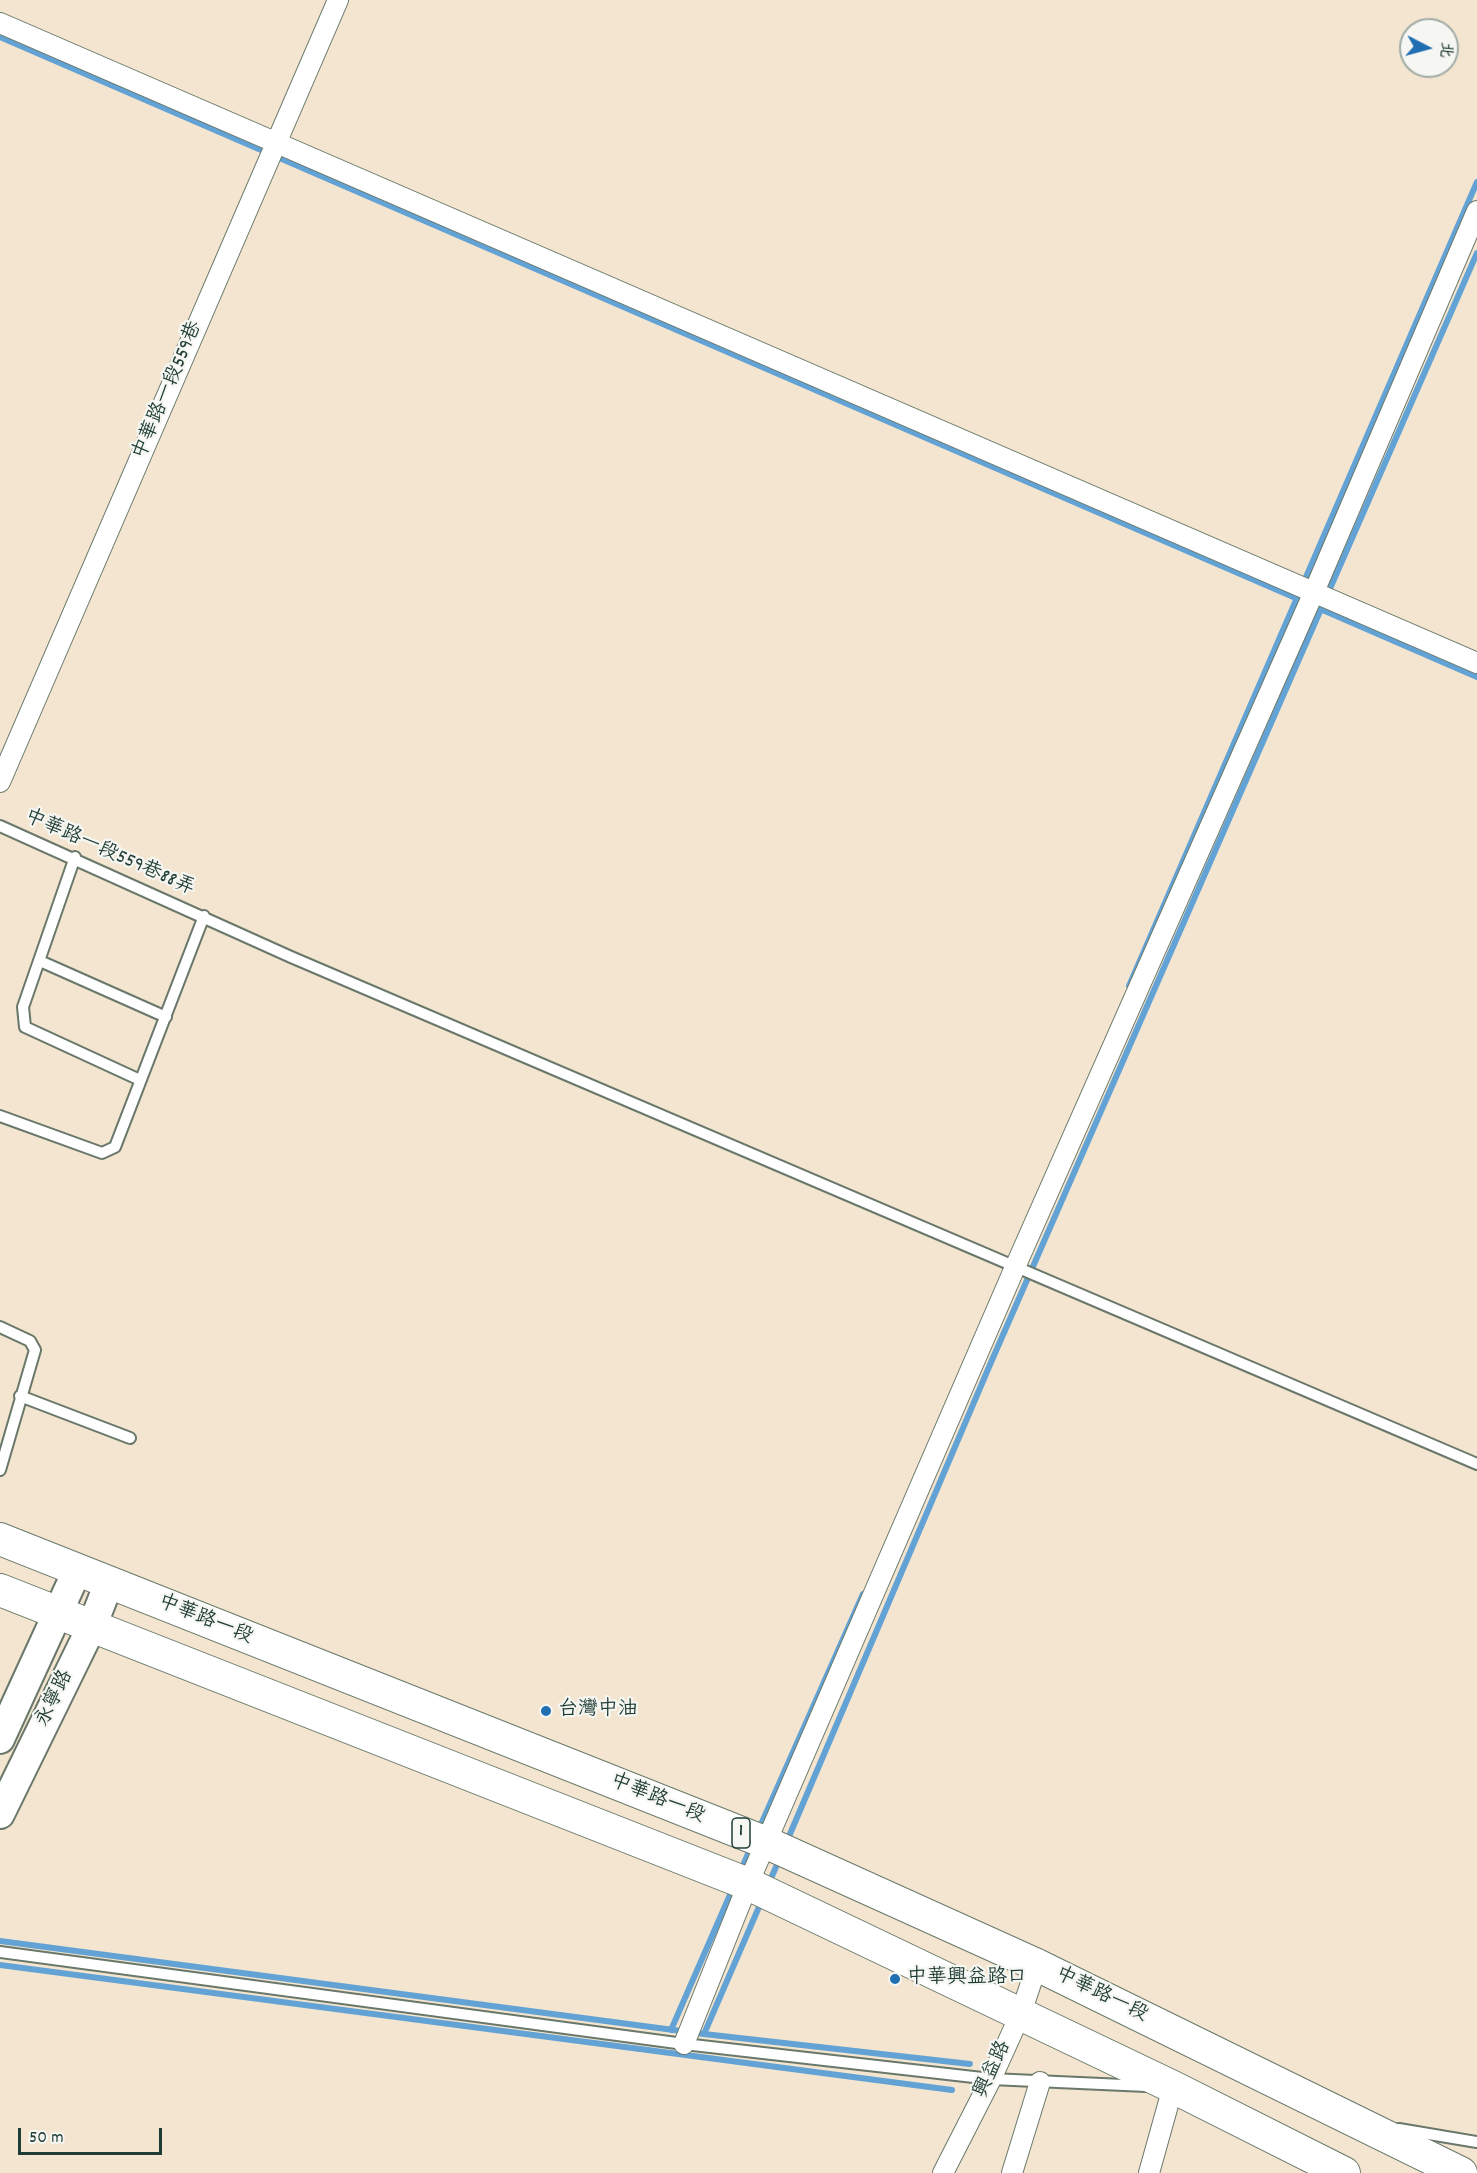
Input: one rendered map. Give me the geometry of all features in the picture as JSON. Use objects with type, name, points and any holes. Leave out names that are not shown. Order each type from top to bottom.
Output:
[{"type":"main road","name":"中華路一段","points":[[0,1539],[767,1843],[1037,1965],[1461,2173]]},
{"type":"main road","name":"1","points":[[0,1590],[58,1615],[92,1626],[748,1884],[1021,2013],[1344,2173]]},
{"type":"street","name":"中華路一段559巷","points":[[0,782],[338,0]]},
{"type":"street","points":[[0,23],[1477,663]]},
{"type":"street","points":[[684,2044],[748,1884],[1016,1265],[1314,592],[1477,211]]},
{"type":"street","name":"永寧路","points":[[0,1739],[77,1571]]},
{"type":"street","name":"永寧路","points":[[0,1814],[92,1626],[109,1583]]},
{"type":"street","name":"興益路","points":[[943,2173],[991,2079],[1021,2013],[1037,1965]]},
{"type":"street","points":[[1012,2173],[1040,2082]]},
{"type":"street","points":[[1149,2173],[1173,2087]]},
{"type":"lane","name":"中華路一段559巷88弄","points":[[0,826],[75,857],[313,966],[1477,1464]]},
{"type":"lane","points":[[75,857],[23,1007],[25,1027],[140,1080]]},
{"type":"lane","points":[[0,1116],[102,1153],[115,1147],[204,916]]},
{"type":"lane","points":[[40,961],[166,1017]]},
{"type":"lane","points":[[0,1327],[30,1341],[35,1350],[0,1470]]},
{"type":"lane","points":[[21,1396],[130,1438]]},
{"type":"lane","points":[[0,1952],[684,2044],[991,2079],[1173,2087]]},
{"type":"lane","points":[[1352,2120],[1477,2142]]},
{"type":"waterway","points":[[0,37],[1298,599]]},
{"type":"waterway","points":[[1129,986],[1477,182]]},
{"type":"waterway","points":[[787,1841],[992,1360],[1477,253]]},
{"type":"waterway","points":[[1318,608],[1477,677]]},
{"type":"waterway","points":[[759,1829],[863,1594]]},
{"type":"waterway","points":[[741,1870],[751,1847]]},
{"type":"waterway","points":[[768,1885],[780,1858]]},
{"type":"waterway","points":[[671,2030],[733,1888]]},
{"type":"waterway","points":[[704,2034],[762,1900]]},
{"type":"waterway","points":[[0,1941],[704,2034],[970,2064]]},
{"type":"waterway","points":[[0,1965],[952,2090]]},
{"type":"place","name":"台灣中油","points":[[546,1711]]},
{"type":"place","name":"中華興益路口","points":[[895,1979]]}]
